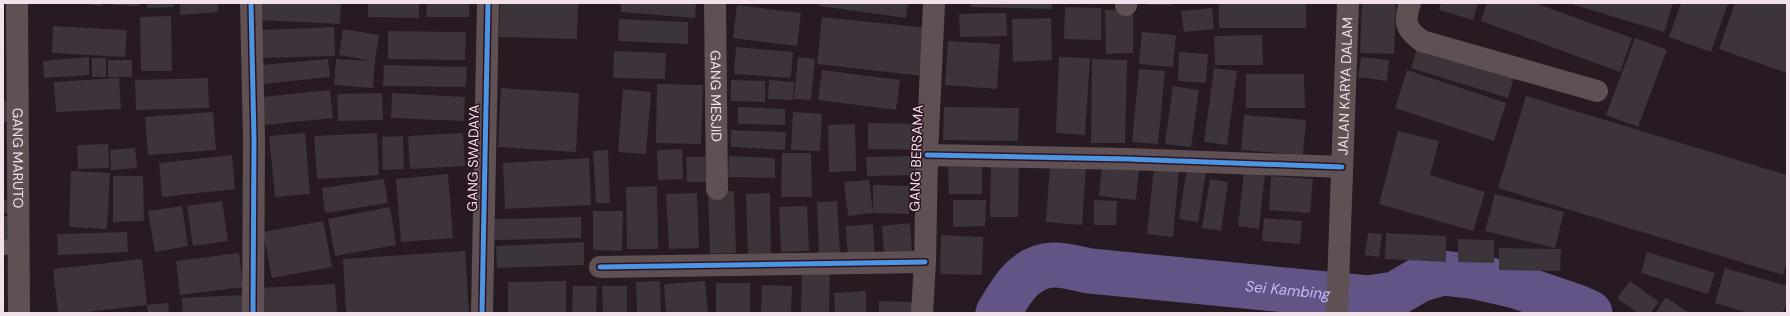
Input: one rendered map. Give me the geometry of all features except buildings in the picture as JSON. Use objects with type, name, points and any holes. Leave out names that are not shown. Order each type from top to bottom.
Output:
[{"type":"street","name":"GANG MARUTO","points":[[17,3],[11,248],[19,313]]},
{"type":"street","points":[[251,3],[254,140],[253,313]]},
{"type":"street","name":"GANG SWADAYA","points":[[482,313],[488,3]]},
{"type":"street","name":"GANG MESJID","points":[[715,3],[717,189]]},
{"type":"street","name":"GANG BERSAMA","points":[[922,313],[934,3]]},
{"type":"street","name":"JALAN KARYA DALAM","points":[[1337,313],[1338,240],[1348,3]]},
{"type":"street","points":[[1410,3],[1406,17],[1408,29],[1422,41],[1596,91]]},
{"type":"street","points":[[927,155],[1127,159],[1342,167]]},
{"type":"street","points":[[600,267],[925,262]]},
{"type":"waterway","name":"Sei Kambing","points":[[998,313],[1013,289],[1026,275],[1034,270],[1052,265],[1090,271],[1368,298],[1395,294],[1419,280],[1443,273],[1477,277],[1516,286],[1590,313]]},
{"type":"cycle path","points":[[251,3],[254,140],[253,313]]},
{"type":"cycle path","points":[[482,313],[488,3]]},
{"type":"cycle path","points":[[927,155],[1127,159],[1342,167]]},
{"type":"cycle path","points":[[600,267],[925,262]]}]
